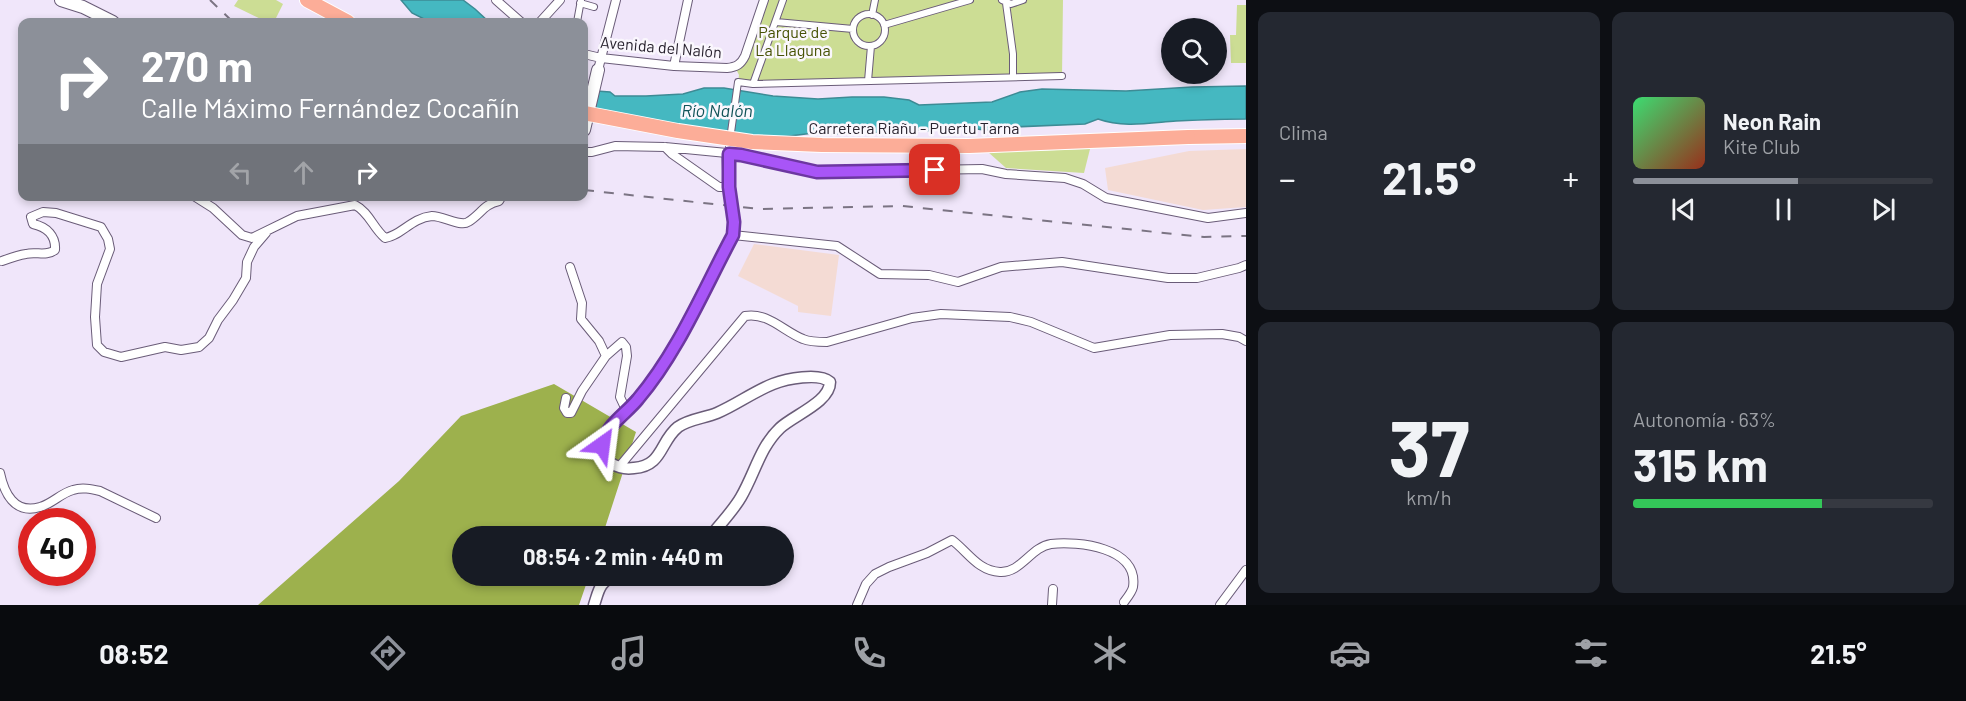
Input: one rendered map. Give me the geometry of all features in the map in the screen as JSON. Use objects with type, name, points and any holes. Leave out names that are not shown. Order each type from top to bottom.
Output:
[{"type":"main road","points":[[61,0],[83,7],[105,18]]},
{"type":"main road","points":[[307,0],[341,18]]},
{"type":"main road","points":[[588,112],[599,64]]},
{"type":"main road","name":"Carretera Riañu - Puertu Tarna","points":[[588,114],[752,142],[822,145],[969,147],[1246,136]]},
{"type":"street","points":[[496,0],[516,18]]},
{"type":"street","points":[[544,18],[560,0]]},
{"type":"street","points":[[599,64],[616,0]]},
{"type":"street","points":[[674,66],[688,0]]},
{"type":"street","points":[[718,526],[741,496],[770,440],[781,428],[821,399],[827,393],[830,382],[814,376],[771,385],[715,414],[683,424],[676,429],[657,458],[639,468],[610,464],[602,445],[609,429],[647,388],[667,357],[733,235],[729,151],[737,75],[764,0]]},
{"type":"street","points":[[753,84],[783,0]]},
{"type":"street","points":[[872,15],[875,0]]},
{"type":"street","points":[[885,25],[969,0]]},
{"type":"street","points":[[1013,77],[1013,54],[1004,1],[1016,4],[1023,0]]},
{"type":"street","points":[[578,18],[580,1],[594,7]]},
{"type":"street","points":[[872,15],[880,18],[885,25],[885,35],[871,46],[860,44],[854,35],[853,29],[857,19],[862,16],[872,15]]},
{"type":"street","points":[[776,22],[853,29]]},
{"type":"street","points":[[868,81],[871,46]]},
{"type":"street","name":"Avenida del Nalón","points":[[588,57],[599,64],[727,68],[737,75]]},
{"type":"street","points":[[737,75],[753,84],[1062,76]]},
{"type":"street","points":[[588,152],[615,146],[729,151],[817,172],[982,169],[1006,174],[1065,178],[1083,184],[1106,198],[1208,218],[1246,213]]},
{"type":"street","points":[[665,147],[719,187],[729,187]]},
{"type":"street","points":[[202,201],[213,208],[242,236],[252,238],[297,216],[355,205],[368,215],[379,233],[385,238],[392,237],[419,219],[432,216],[444,217],[462,224],[468,223],[486,206],[499,201]]},
{"type":"street","points":[[2,261],[29,253],[51,253],[55,250],[55,242],[50,233],[33,224],[31,217],[43,212],[56,213],[101,227],[108,239],[110,249],[97,284],[96,345],[104,352],[121,357],[165,347],[181,350],[199,347],[209,338],[246,278],[247,262],[254,247],[266,232]]},
{"type":"street","points":[[733,235],[837,246],[880,274],[929,275],[958,282],[1001,267],[1062,262],[1168,278],[1197,278],[1246,265]]},
{"type":"street","points":[[570,267],[582,303],[581,319],[599,341],[606,356]]},
{"type":"street","points":[[619,467],[745,316],[754,314],[814,342],[827,342],[912,318],[941,314],[1010,317],[1031,322],[1094,348],[1170,335],[1222,334],[1239,337],[1246,341]]},
{"type":"street","points":[[566,398],[564,408],[567,413],[571,413],[582,391],[606,356],[622,342],[626,347],[627,356],[620,397],[627,412]]},
{"type":"street","points":[[0,473],[8,497],[20,506],[39,508],[70,490],[91,489],[100,491],[156,518]]},
{"type":"street","points":[[857,605],[867,584],[875,574],[952,540],[963,548],[970,559],[989,571],[1004,572],[1019,566],[1030,554],[1049,544],[1096,546],[1121,557],[1131,568],[1133,587],[1124,602]]},
{"type":"street","points":[[1220,605],[1246,570]]},
{"type":"street","points":[[594,605],[600,586]]},
{"type":"street","points":[[1052,605],[1053,589]]},
{"type":"shaded area","points":[[1246,149],[1246,207],[1203,210],[1108,190],[1105,168],[1189,151]]},
{"type":"shaded area","points":[[754,244],[839,255],[831,316],[798,312],[798,306],[738,276]]},
{"type":"green space","points":[[238,0],[276,0],[283,4],[276,18],[259,18],[234,6]]},
{"type":"green space","name":"Parque de La Llaguna","points":[[764,0],[1063,0],[1062,76],[738,82],[739,75],[735,67],[741,63]]},
{"type":"green space","points":[[1237,5],[1246,5],[1246,63],[1231,63],[1230,35],[1236,35]]},
{"type":"green space","points":[[1090,149],[1084,173],[1006,168],[988,152]]},
{"type":"green space","points":[[554,384],[636,432],[606,526],[452,526],[452,586],[586,586],[579,605],[258,605],[399,481],[461,416]]},
{"type":"water","points":[[401,0],[463,0],[485,18],[422,18],[412,13]]},
{"type":"water","name":"Río Nalón","points":[[1246,86],[1246,119],[1136,124],[1107,122],[1098,119],[1085,124],[1013,127],[993,131],[968,128],[942,128],[932,131],[904,129],[828,134],[822,132],[765,139],[588,117],[588,90],[610,92],[615,96],[646,96],[683,94],[704,88],[724,88],[773,96],[818,99],[884,97],[909,100],[919,105],[992,102],[1020,92],[1042,89],[1126,91]]},
{"type":"railway","points":[[210,0],[229,18]]},
{"type":"railway","points":[[588,190],[759,209],[902,206],[1204,237],[1246,236]]},
{"type":"route","points":[[602,445],[609,429],[647,388],[667,357],[733,235],[729,154],[817,172],[935,170]]}]
